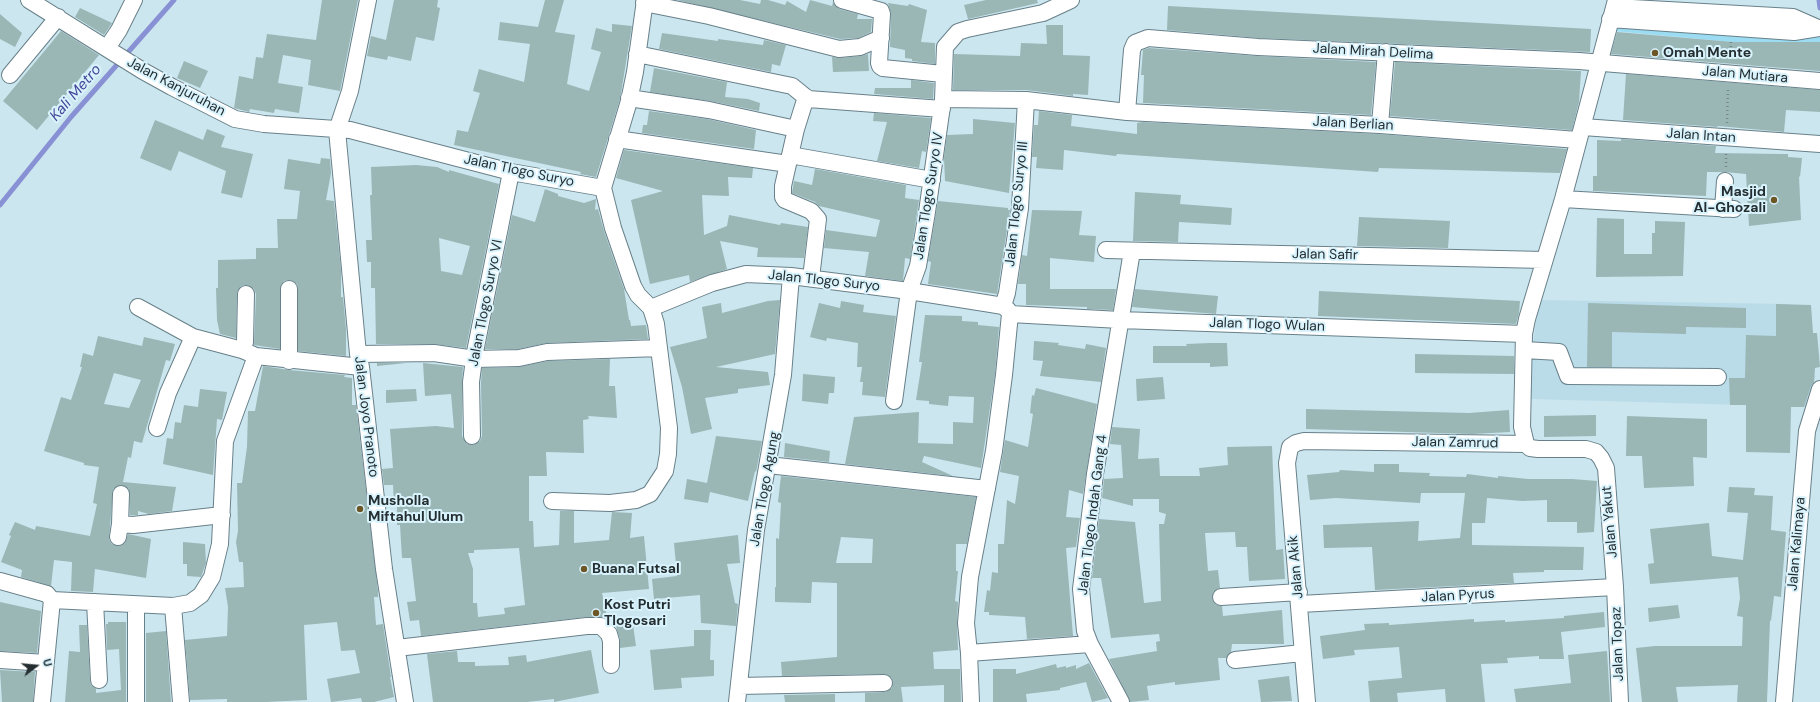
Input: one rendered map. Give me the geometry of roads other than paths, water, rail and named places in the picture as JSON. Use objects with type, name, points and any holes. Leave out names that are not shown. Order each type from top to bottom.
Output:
[{"type":"street","name":"Jalan Kanjuruhan","points":[[29,0],[143,71],[235,119],[264,124],[337,130]]},
{"type":"street","points":[[109,49],[134,0]]},
{"type":"street","points":[[337,130],[350,91],[368,0]]},
{"type":"street","points":[[842,0],[881,11],[879,63],[883,68],[943,74]]},
{"type":"street","name":"Jalan Tlogo Suryo IV","points":[[894,402],[909,291],[918,266],[932,180],[942,104],[945,47],[958,32],[1043,13],[1071,0]]},
{"type":"street","points":[[552,501],[610,504],[636,500],[650,494],[657,484],[664,471],[668,454],[669,428],[659,348],[651,308],[638,295],[633,286],[613,228],[603,188],[629,98],[645,2],[709,16],[839,49],[860,47],[881,38]]},
{"type":"street","points":[[1613,9],[1732,28],[1794,32],[1819,28]]},
{"type":"street","points":[[1613,9],[1793,18],[1819,28]]},
{"type":"street","points":[[1526,444],[1522,427],[1524,334],[1544,260],[1564,199],[1613,9]]},
{"type":"street","points":[[10,75],[58,17]]},
{"type":"street","name":"Jalan Mirah Delima","points":[[1127,112],[1132,50],[1135,43],[1148,38],[1258,47],[1599,63]]},
{"type":"street","points":[[1380,125],[1386,52]]},
{"type":"street","points":[[637,54],[792,86],[806,97],[796,129],[783,186],[783,197],[785,200],[811,211],[818,219],[811,278]]},
{"type":"street","name":"Jalan Mutiara","points":[[1599,63],[1820,80]]},
{"type":"street","name":"Jalan Berlian","points":[[806,97],[942,104],[1026,100],[1127,112],[1580,134]]},
{"type":"street","points":[[629,98],[709,110],[796,129]]},
{"type":"street","name":"Jalan Tlogo Suryo III","points":[[1006,310],[1007,293],[1020,208],[1026,100]]},
{"type":"street","name":"Jalan Tlogo Suryo","points":[[337,130],[350,130],[511,172],[603,188]]},
{"type":"street","name":"Jalan Joyo Pranoto","points":[[337,130],[360,361],[381,540],[406,702]]},
{"type":"street","name":"Jalan Intan","points":[[1580,134],[1726,138],[1820,144]]},
{"type":"street","points":[[617,139],[789,160],[932,180]]},
{"type":"street","name":"Jalan Tlogo Suryo VI","points":[[472,436],[472,382],[479,328],[511,172]]},
{"type":"street","points":[[1564,199],[1729,209],[1725,181]]},
{"type":"street","name":"Jalan Safir","points":[[1106,250],[1544,260]]},
{"type":"street","name":"Jalan Tlogo Indah Gang 4","points":[[1121,702],[1090,644],[1086,631],[1081,589],[1095,474],[1132,251]]},
{"type":"street","name":"Jalan Tlogo Suryo","points":[[651,308],[712,283],[746,274],[811,278],[909,291],[1006,310]]},
{"type":"street","name":"Jalan Tlogo Agung","points":[[737,702],[740,686],[756,530],[783,375],[791,276]]},
{"type":"street","points":[[289,289],[289,361]]},
{"type":"street","points":[[52,600],[173,606],[190,603],[201,595],[212,577],[220,544],[225,440],[249,353],[245,342],[246,294]]},
{"type":"street","points":[[138,307],[193,337],[249,353],[289,361],[360,361],[434,353],[475,359],[519,358],[547,352],[659,348]]},
{"type":"street","points":[[971,702],[970,654],[966,623],[970,578],[987,488],[1004,375],[1006,310]]},
{"type":"street","name":"Jalan Tlogo Wulan","points":[[1006,310],[1120,320],[1524,334]]},
{"type":"street","points":[[157,428],[168,393],[193,337]]},
{"type":"street","points":[[1524,350],[1558,352],[1568,376],[1718,377]]},
{"type":"street","name":"Jalan Kalimaya","points":[[1784,702],[1807,430],[1820,388]]},
{"type":"street","name":"Jalan Zamrud","points":[[1304,441],[1526,444],[1530,448],[1538,449],[1586,449],[1596,452],[1602,458]]},
{"type":"street","name":"Jalan Akik","points":[[1304,441],[1296,443],[1290,448],[1288,463],[1307,702]]},
{"type":"street","name":"Jalan Yakut","points":[[1602,458],[1606,468],[1615,587]]},
{"type":"street","points":[[768,464],[987,488]]},
{"type":"street","points":[[121,494],[119,531],[133,525],[222,515]]},
{"type":"street","points":[[0,581],[47,594],[52,600],[42,702]]},
{"type":"street","name":"Jalan Pyrus","points":[[1220,597],[1299,598],[1615,587]]},
{"type":"street","name":"Jalan Topaz","points":[[1615,587],[1620,702]]},
{"type":"street","points":[[95,602],[99,680]]},
{"type":"street","points":[[136,605],[136,702]]},
{"type":"street","points":[[173,606],[180,702]]},
{"type":"street","points":[[397,648],[587,626],[601,626],[609,634],[611,641],[611,665]]},
{"type":"street","points":[[970,654],[1090,644]]},
{"type":"street","points":[[1235,660],[1302,653]]},
{"type":"street","points":[[0,660],[45,663]]},
{"type":"street","points":[[740,686],[884,683]]},
{"type":"waterway","name":"Kali Metro","points":[[0,205],[71,117],[174,0]]},
{"type":"waterway","points":[[1819,0],[1820,8]]},
{"type":"place","name":"Omah Mente","points":[[1655,53]]},
{"type":"place","name":"Masjid Al-Ghozali","points":[[1774,200]]},
{"type":"place","name":"Musholla Miftahul Ulum","points":[[360,509]]},
{"type":"place","name":"Buana Futsal","points":[[584,569]]},
{"type":"place","name":"Kost Putri Tlogosari","points":[[596,613]]}]
